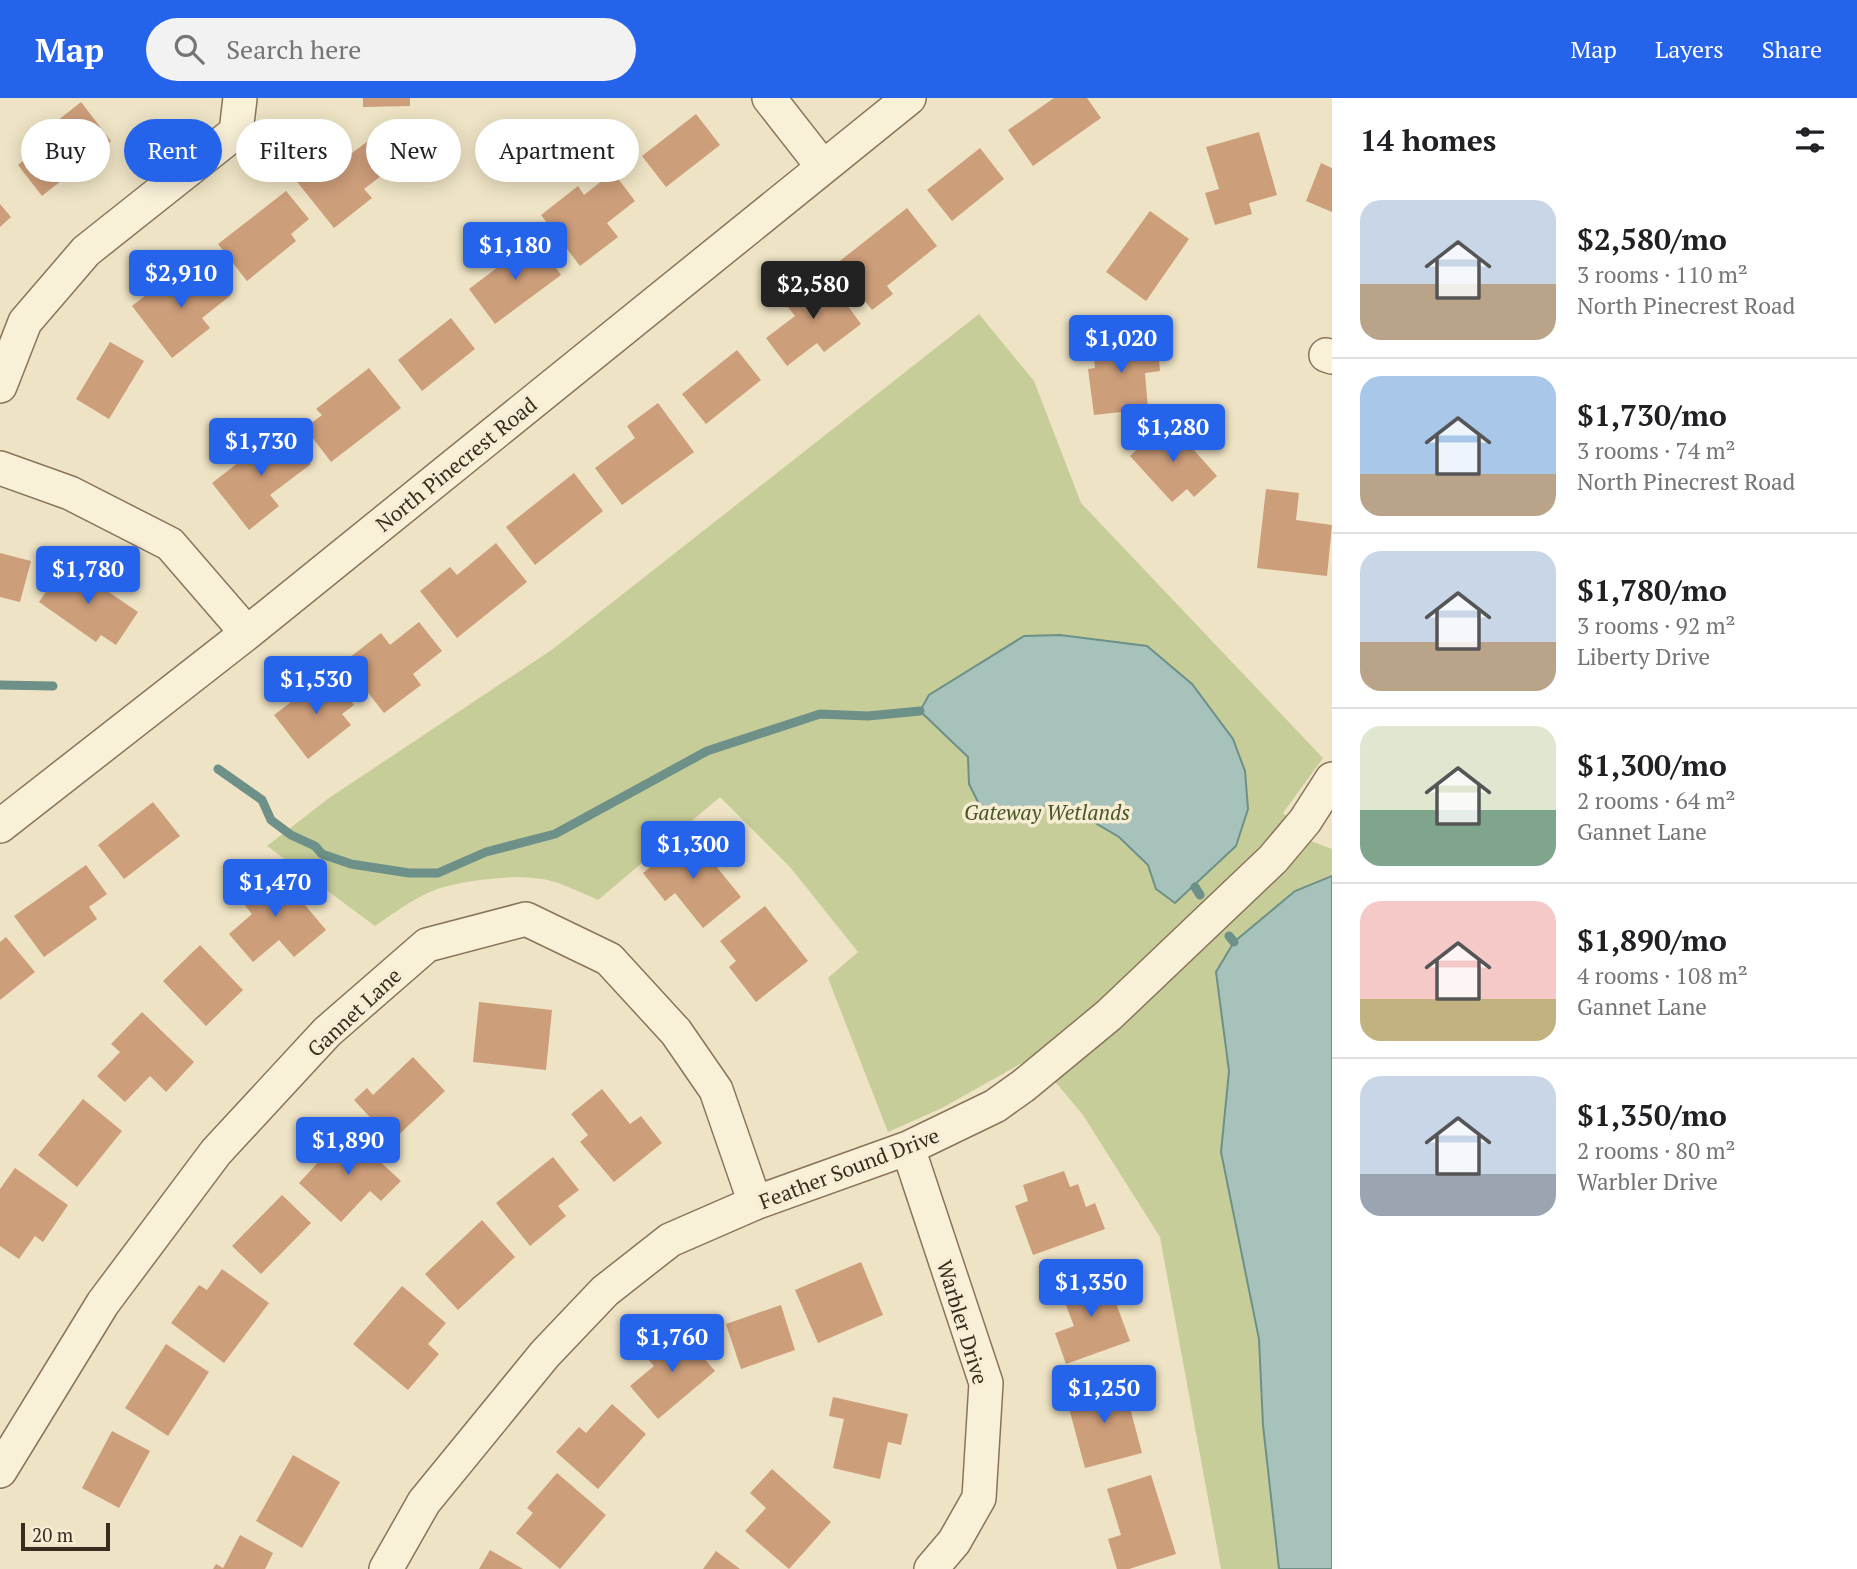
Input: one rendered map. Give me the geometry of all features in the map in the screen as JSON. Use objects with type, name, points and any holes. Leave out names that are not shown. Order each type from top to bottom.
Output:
[{"type":"street","points":[[0,386],[24,322],[86,251],[236,132],[240,98]]},
{"type":"street","points":[[769,98],[824,167]]},
{"type":"street","name":"North Pinecrest Road","points":[[0,826],[247,633],[909,98]]},
{"type":"street","points":[[0,468],[70,493],[170,544],[247,633]]},
{"type":"street","name":"Feather Sound Drive","points":[[386,1569],[424,1502],[545,1354],[605,1291],[670,1240],[755,1203],[908,1148],[995,1106],[1109,1015],[1273,859],[1305,821],[1332,779]]},
{"type":"street","name":"Gannet Lane","points":[[0,1471],[103,1303],[216,1152],[327,1032],[427,945],[526,919],[609,959],[676,1032],[716,1090],[755,1203]]},
{"type":"street","name":"Warbler Drive","points":[[908,1148],[986,1383],[979,1498],[954,1542],[931,1569]]},
{"type":"green space","name":"Gateway Wetlands","points":[[979,314],[1034,381],[1081,503],[1323,758],[1283,813],[1313,842],[1332,849],[1332,1569],[1221,1569],[1160,1237],[1083,1115],[1058,1085],[1029,1059],[942,1108],[888,1132],[828,978],[858,952],[790,867],[720,797],[598,900],[545,880],[515,877],[483,880],[431,891],[375,926],[267,846],[329,798],[553,649]]},
{"type":"water","points":[[1060,635],[1147,646],[1192,684],[1233,739],[1245,771],[1248,809],[1236,846],[1175,903],[1156,889],[1148,865],[1119,837],[1090,820],[1049,806],[983,812],[969,784],[968,757],[920,711],[929,695],[1024,636]]},
{"type":"water","points":[[1332,876],[1332,1569],[1279,1569],[1263,1425],[1259,1339],[1221,1152],[1229,1071],[1216,972],[1234,942],[1295,891]]},
{"type":"building","points":[[363,98],[410,98],[410,106],[363,107]]},
{"type":"building","points":[[1054,98],[1087,98],[1101,118],[1033,166],[1008,130]]},
{"type":"building","points":[[81,102],[94,119],[60,119]]},
{"type":"building","points":[[696,114],[720,145],[666,187],[642,156]]},
{"type":"building","points":[[1259,132],[1277,195],[1249,203],[1252,214],[1215,225],[1205,193],[1219,189],[1206,147]]},
{"type":"building","points":[[366,142],[366,182],[373,182],[364,189],[372,198],[334,228],[297,182],[352,182],[352,153]]},
{"type":"building","points":[[980,148],[1004,179],[952,221],[927,190]]},
{"type":"building","points":[[1321,163],[1332,168],[1332,212],[1306,201]]},
{"type":"building","points":[[31,182],[60,182],[42,196]]},
{"type":"building","points":[[600,182],[621,182],[635,201],[607,223],[618,237],[580,266],[541,215],[578,186],[584,195]]},
{"type":"building","points":[[286,191],[309,219],[291,234],[296,241],[247,281],[218,244]]},
{"type":"building","points":[[0,204],[11,217],[0,227]]},
{"type":"building","points":[[907,208],[937,246],[887,286],[893,294],[872,310],[836,264]]},
{"type":"building","points":[[1150,211],[1189,239],[1146,301],[1106,272]]},
{"type":"building","points":[[535,239],[561,275],[495,324],[469,289]]},
{"type":"building","points":[[209,266],[231,295],[202,318],[210,328],[172,358],[132,306],[169,277],[179,289]]},
{"type":"building","points":[[823,272],[861,324],[824,352],[817,343],[787,366],[766,338],[795,316],[784,302]]},
{"type":"building","points":[[451,318],[475,349],[422,391],[398,360]]},
{"type":"building","points":[[1138,334],[1140,351],[1158,349],[1160,371],[1145,373],[1148,409],[1094,415],[1088,369],[1095,368],[1092,340]]},
{"type":"building","points":[[110,342],[144,361],[109,419],[76,399]]},
{"type":"building","points":[[737,350],[761,380],[706,424],[682,394]]},
{"type":"building","points":[[369,368],[401,408],[331,462],[305,428],[322,415],[316,409]]},
{"type":"building","points":[[658,403],[694,452],[622,505],[595,468],[635,438],[627,426]]},
{"type":"building","points":[[1168,421],[1217,476],[1194,497],[1187,489],[1172,502],[1130,456]]},
{"type":"building","points":[[283,428],[311,464],[270,495],[279,506],[249,530],[212,483]]},
{"type":"building","points":[[574,473],[603,511],[535,565],[506,527]]},
{"type":"building","points":[[1266,489],[1299,493],[1296,520],[1332,525],[1327,576],[1257,568]]},
{"type":"building","points":[[496,543],[527,582],[457,638],[420,591],[450,567],[457,575]]},
{"type":"building","points":[[0,553],[31,561],[20,602],[0,597]]},
{"type":"building","points":[[66,563],[138,612],[116,645],[101,635],[96,642],[39,602]]},
{"type":"building","points":[[419,622],[442,651],[413,674],[421,685],[384,713],[344,662],[381,633],[390,645]]},
{"type":"building","points":[[329,673],[354,705],[342,714],[351,725],[308,759],[274,715]]},
{"type":"building","points":[[153,802],[180,836],[124,879],[98,845]]},
{"type":"building","points":[[690,834],[741,897],[703,928],[675,893],[665,901],[643,873]]},
{"type":"building","points":[[86,865],[107,894],[89,907],[97,919],[44,957],[14,916]]},
{"type":"building","points":[[273,867],[326,930],[294,957],[279,940],[253,962],[229,934],[252,914],[238,897]]},
{"type":"building","points":[[765,906],[808,961],[756,1002],[729,967],[736,961],[720,941]]},
{"type":"building","points":[[6,937],[35,972],[0,1000],[0,942]]},
{"type":"building","points":[[200,945],[243,990],[206,1026],[163,981]]},
{"type":"building","points":[[479,1002],[552,1010],[546,1070],[473,1062]]},
{"type":"building","points":[[142,1012],[194,1062],[166,1092],[150,1076],[125,1102],[97,1076],[120,1052],[111,1044]]},
{"type":"building","points":[[413,1057],[445,1091],[392,1141],[354,1100],[367,1088],[373,1095]]},
{"type":"building","points":[[602,1089],[630,1124],[641,1116],[662,1143],[614,1182],[580,1142],[588,1135],[571,1114]]},
{"type":"building","points":[[83,1099],[122,1131],[77,1187],[38,1155]]},
{"type":"building","points":[[347,1131],[401,1181],[381,1201],[370,1191],[341,1222],[299,1183]]},
{"type":"building","points":[[553,1157],[579,1190],[558,1206],[566,1216],[530,1246],[496,1203]]},
{"type":"building","points":[[15,1168],[68,1205],[43,1242],[35,1236],[19,1259],[0,1246],[0,1189]]},
{"type":"building","points":[[1064,1171],[1070,1187],[1078,1184],[1086,1207],[1095,1203],[1105,1229],[1033,1255],[1015,1206],[1028,1201],[1023,1185]]},
{"type":"building","points":[[282,1195],[311,1223],[261,1274],[232,1246]]},
{"type":"building","points":[[482,1220],[515,1257],[458,1310],[425,1274]]},
{"type":"building","points":[[861,1262],[883,1315],[818,1343],[795,1290]]},
{"type":"building","points":[[222,1269],[269,1303],[224,1363],[171,1323],[199,1285],[207,1290]]},
{"type":"building","points":[[1104,1271],[1130,1341],[1066,1364],[1055,1333],[1074,1326],[1059,1287]]},
{"type":"building","points":[[402,1286],[446,1323],[428,1344],[439,1354],[408,1390],[353,1344]]},
{"type":"building","points":[[781,1305],[795,1350],[741,1369],[726,1324]]},
{"type":"building","points":[[679,1329],[715,1371],[658,1419],[630,1386],[654,1366],[646,1357]]},
{"type":"building","points":[[166,1344],[209,1372],[168,1436],[125,1408]]},
{"type":"building","points":[[1123,1382],[1142,1453],[1085,1468],[1066,1397]]},
{"type":"building","points":[[833,1397],[908,1414],[901,1445],[888,1442],[880,1479],[833,1468],[844,1419],[829,1416]]},
{"type":"building","points":[[612,1404],[646,1434],[598,1489],[556,1452],[579,1427],[586,1433]]},
{"type":"building","points":[[112,1431],[150,1451],[119,1508],[82,1488]]},
{"type":"building","points":[[293,1455],[340,1482],[302,1548],[256,1521]]},
{"type":"building","points":[[772,1469],[831,1522],[789,1569],[745,1531],[766,1508],[750,1493]]},
{"type":"building","points":[[557,1473],[606,1515],[560,1569],[516,1533],[533,1513],[527,1508]]},
{"type":"building","points":[[1151,1475],[1176,1554],[1129,1569],[1117,1569],[1108,1539],[1121,1535],[1107,1489]]},
{"type":"building","points":[[240,1535],[273,1553],[265,1569],[213,1569],[216,1564],[223,1568]]},
{"type":"building","points":[[490,1550],[523,1569],[479,1569]]},
{"type":"building","points":[[716,1551],[740,1569],[703,1569]]},
{"type":"waterway","points":[[0,685],[53,686]]},
{"type":"waterway","points":[[218,769],[262,800],[271,820],[291,835],[315,846],[322,854],[351,864],[409,873],[438,873],[486,852],[555,834],[707,751],[820,714],[868,716],[920,711]]},
{"type":"waterway","points":[[1195,887],[1200,895]]},
{"type":"waterway","points":[[1229,936],[1234,942]]}]
